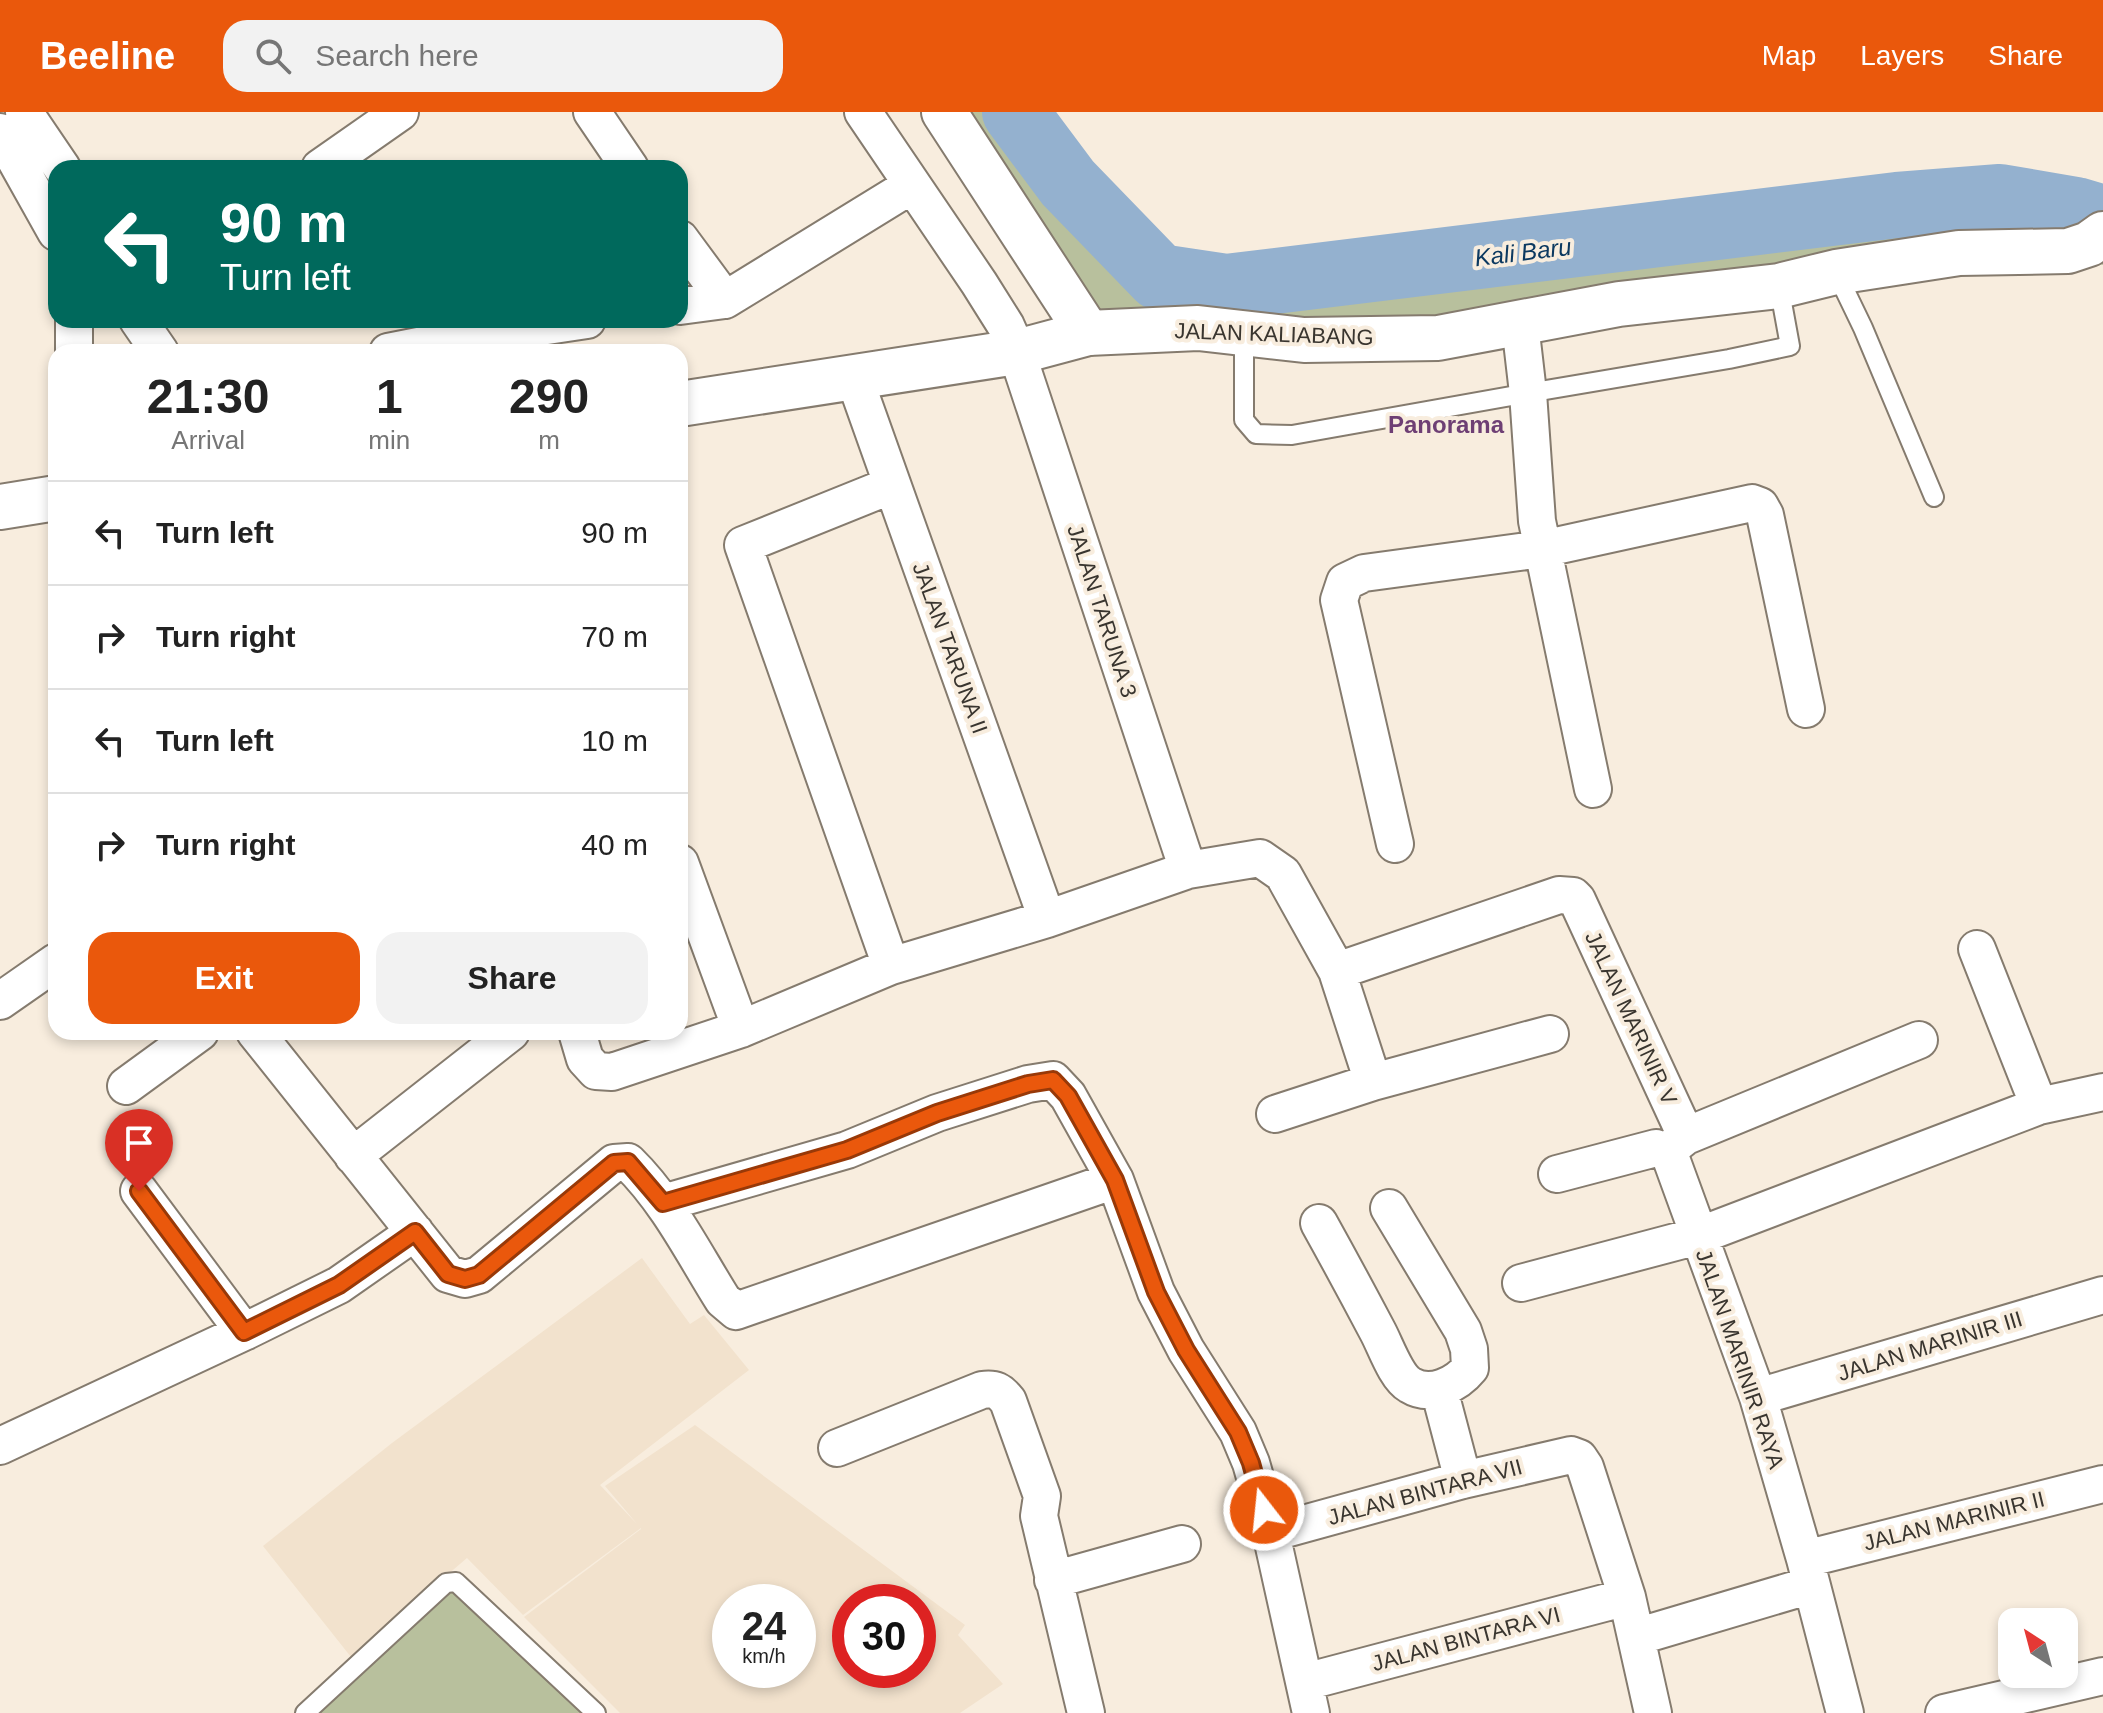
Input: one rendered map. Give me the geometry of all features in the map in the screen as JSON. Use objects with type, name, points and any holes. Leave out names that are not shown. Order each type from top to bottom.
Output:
[{"type":"main road","points":[[944,112],[1088,333]]},
{"type":"main road","name":"JALAN KALIABANG","points":[[688,403],[1017,352],[1088,333],[1198,328],[1304,340],[1438,338],[1619,304],[1779,286],[1836,272],[1959,253],[2091,248]]},
{"type":"main road","points":[[0,507],[48,499]]},
{"type":"street","points":[[24,112],[57,160]]},
{"type":"street","points":[[331,160],[400,112]]},
{"type":"street","points":[[592,112],[625,160]]},
{"type":"street","name":"JALAN TARUNA 3","points":[[863,112],[1006,326],[1188,870]]},
{"type":"street","points":[[0,132],[48,218]]},
{"type":"street","points":[[688,305],[725,300],[912,185]]},
{"type":"street","points":[[688,250],[725,300]]},
{"type":"street","points":[[1520,324],[1537,521],[1593,789]]},
{"type":"street","points":[[439,342],[459,328]]},
{"type":"street","points":[[429,344],[533,328]]},
{"type":"street","name":"JALAN TARUNA II","points":[[854,377],[1047,919]]},
{"type":"street","points":[[891,966],[743,545],[892,485]]},
{"type":"street","points":[[1395,844],[1339,600],[1345,582],[1364,573],[1542,549],[1752,503],[1760,506],[1765,515],[1806,709]]},
{"type":"street","points":[[579,1040],[585,1059],[596,1071],[612,1072],[741,1029],[891,966],[1047,919],[1188,870],[1260,858],[1283,874],[1337,971],[1373,1082]]},
{"type":"street","points":[[688,885],[741,1029]]},
{"type":"street","name":"JALAN MARINIR V","points":[[1337,971],[1559,895],[1573,896],[1677,1145],[1698,1236]]},
{"type":"street","points":[[1977,949],[2039,1106]]},
{"type":"street","points":[[0,1001],[48,968]]},
{"type":"street","points":[[1275,1114],[1373,1082],[1550,1034]]},
{"type":"street","points":[[126,1086],[189,1040]]},
{"type":"street","points":[[261,1040],[448,1274],[465,1279],[479,1275],[614,1163],[628,1162],[663,1203],[723,1300],[736,1311],[1115,1180]]},
{"type":"street","points":[[353,1156],[501,1040]]},
{"type":"street","points":[[1557,1174],[1677,1145],[1919,1040]]},
{"type":"street","points":[[663,1203],[847,1150],[937,1113],[1028,1084],[1053,1080],[1068,1096],[1115,1180],[1156,1292],[1186,1350],[1238,1432],[1251,1463],[1271,1533],[1308,1697]]},
{"type":"street","name":"JALAN MARINIR RAYA","points":[[1845,1713],[1758,1397],[1698,1236],[2039,1106],[2103,1092]]},
{"type":"street","points":[[139,1191],[244,1332]]},
{"type":"street","points":[[1319,1223],[1394,1366],[1408,1385],[1425,1390],[1439,1389],[1462,1379],[1470,1368],[1469,1349],[1463,1331],[1389,1208]]},
{"type":"street","points":[[0,1446],[339,1285],[415,1232]]},
{"type":"street","points":[[1521,1283],[1698,1236]]},
{"type":"street","name":"JALAN MARINIR III","points":[[1758,1397],[2103,1295]]},
{"type":"street","points":[[1439,1389],[1463,1480]]},
{"type":"street","points":[[837,1448],[982,1390],[1000,1392],[1008,1401],[1042,1496],[1039,1516],[1086,1713]]},
{"type":"street","name":"JALAN BINTARA VII","points":[[1271,1533],[1463,1480],[1571,1455],[1579,1458],[1585,1467],[1627,1597]]},
{"type":"street","name":"JALAN MARINIR II","points":[[1636,1637],[1808,1572],[2103,1484]]},
{"type":"street","points":[[1053,1580],[1182,1544]]},
{"type":"street","points":[[1627,1597],[1653,1713]]},
{"type":"street","name":"JALAN BINTARA VI","points":[[1308,1697],[1627,1597]]},
{"type":"street","points":[[1944,1713],[2103,1676]]},
{"type":"lane","points":[[1836,272],[1934,497]]},
{"type":"lane","points":[[1244,332],[1244,420],[1256,434],[1292,435],[1790,346],[1779,286]]},
{"type":"lane","points":[[305,1713],[446,1583],[456,1582],[596,1713]]},
{"type":"shaded area","points":[[642,1258],[690,1324],[704,1315],[749,1370],[600,1485],[637,1524],[605,1486],[695,1425],[910,1584],[832,1584],[832,1688],[936,1688],[936,1604],[965,1625],[958,1635],[1003,1684],[960,1713],[620,1713],[524,1617],[641,1528],[523,1615],[467,1558],[351,1657],[263,1546],[392,1443]]},
{"type":"green space","points":[[944,112],[1015,112],[1068,183],[1159,277],[1226,287],[2000,197],[2076,210],[2103,218],[2103,265],[2068,251],[1520,324],[1088,333]]},
{"type":"green space","points":[[446,1583],[599,1713],[305,1713]]},
{"type":"waterway","name":"Kali Baru","points":[[1015,112],[1068,183],[1159,277],[1226,287],[1897,205],[2000,197],[2076,210],[2103,218]]},
{"type":"district","name":"Panorama","points":[[1446,424]]},
{"type":"route","points":[[139,1191],[244,1332],[339,1285],[415,1232],[448,1274],[465,1279],[479,1275],[614,1163],[628,1162],[663,1203],[847,1150],[937,1113],[1028,1084],[1053,1080],[1068,1096],[1115,1180],[1156,1292],[1186,1350],[1238,1432],[1251,1463],[1264,1510]]}]
